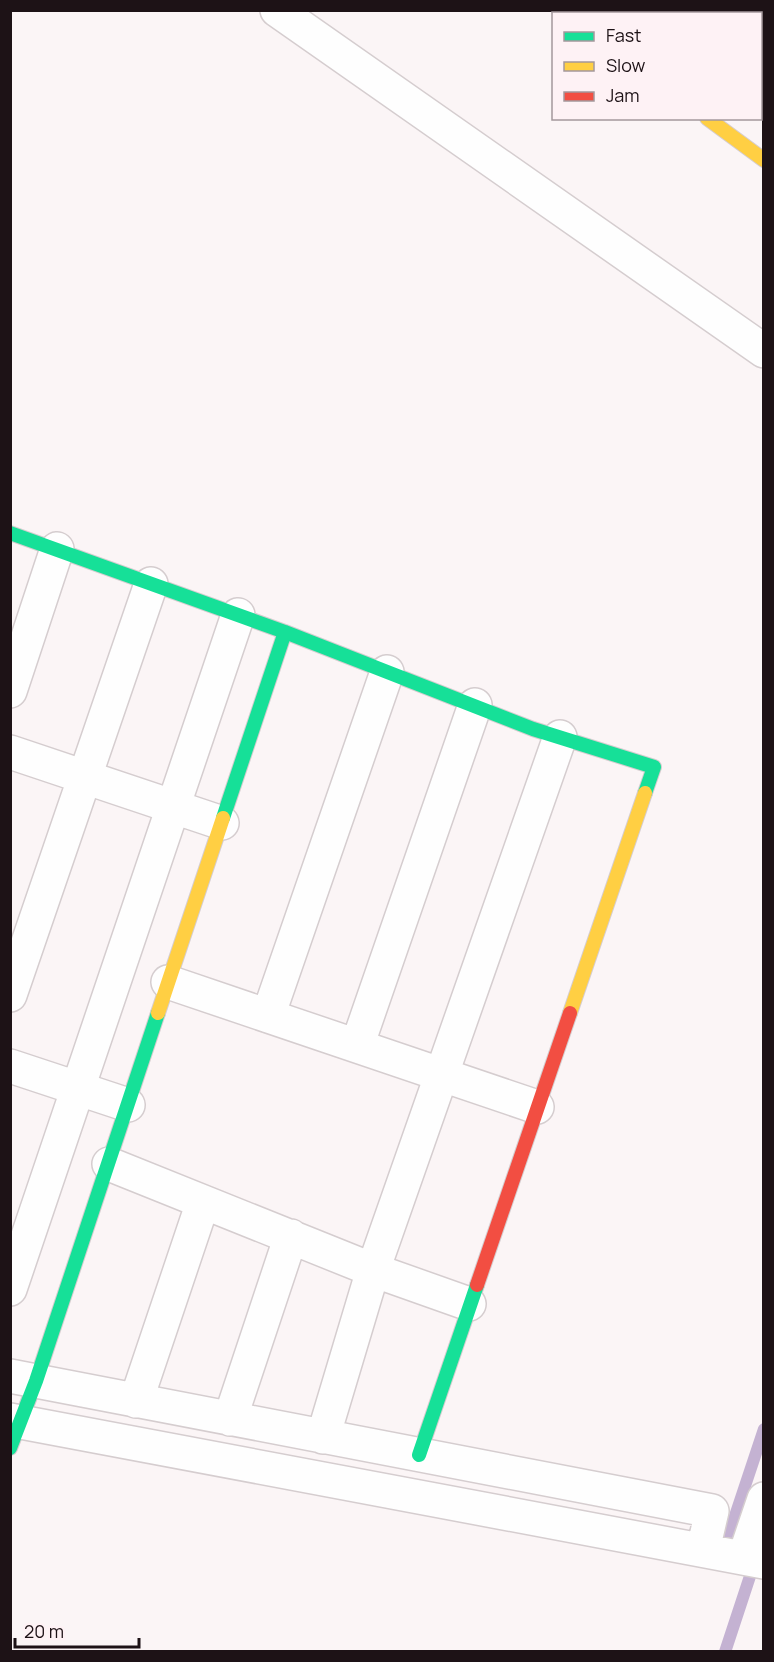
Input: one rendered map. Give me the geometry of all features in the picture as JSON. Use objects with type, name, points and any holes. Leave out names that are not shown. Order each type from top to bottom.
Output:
[{"type":"main road","points":[[710,120],[764,160]]},
{"type":"main road","points":[[10,532],[285,632],[560,737],[654,767],[419,1455]]},
{"type":"main road","points":[[13,1430],[23,1379],[109,1164],[285,632]]},
{"type":"street","points":[[277,10],[764,351]]},
{"type":"street","points":[[10,691],[57,549]]},
{"type":"street","points":[[10,995],[151,584]]},
{"type":"street","points":[[10,1289],[238,615]]},
{"type":"street","points":[[268,1016],[387,672]]},
{"type":"street","points":[[357,1046],[475,705]]},
{"type":"street","points":[[323,1437],[373,1269],[560,737]]},
{"type":"street","points":[[10,752],[222,823]]},
{"type":"street","points":[[168,982],[537,1107]]},
{"type":"street","points":[[10,1066],[128,1106]]},
{"type":"street","points":[[109,1164],[373,1269],[469,1304]]},
{"type":"street","points":[[136,1401],[203,1202]]},
{"type":"street","points":[[230,1419],[291,1236]]},
{"type":"street","points":[[23,1379],[712,1512],[703,1550]]},
{"type":"street","points":[[13,1430],[754,1560],[764,1499]]},
{"type":"waterway","points":[[749,1535],[729,1534],[764,1429]]},
{"type":"waterway","points":[[725,1652],[755,1561]]},
{"type":"traffic: fast","points":[[10,533],[285,632],[533,729],[654,767],[645,793]]},
{"type":"traffic: fast","points":[[223,818],[285,632]]},
{"type":"traffic: fast","points":[[10,1448],[36,1381],[158,1013]]},
{"type":"traffic: fast","points":[[419,1455],[477,1285]]},
{"type":"traffic: slow","points":[[710,120],[764,160]]},
{"type":"traffic: slow","points":[[570,1013],[645,793]]},
{"type":"traffic: slow","points":[[158,1013],[223,818]]},
{"type":"traffic: jam","points":[[477,1285],[570,1013]]}]
